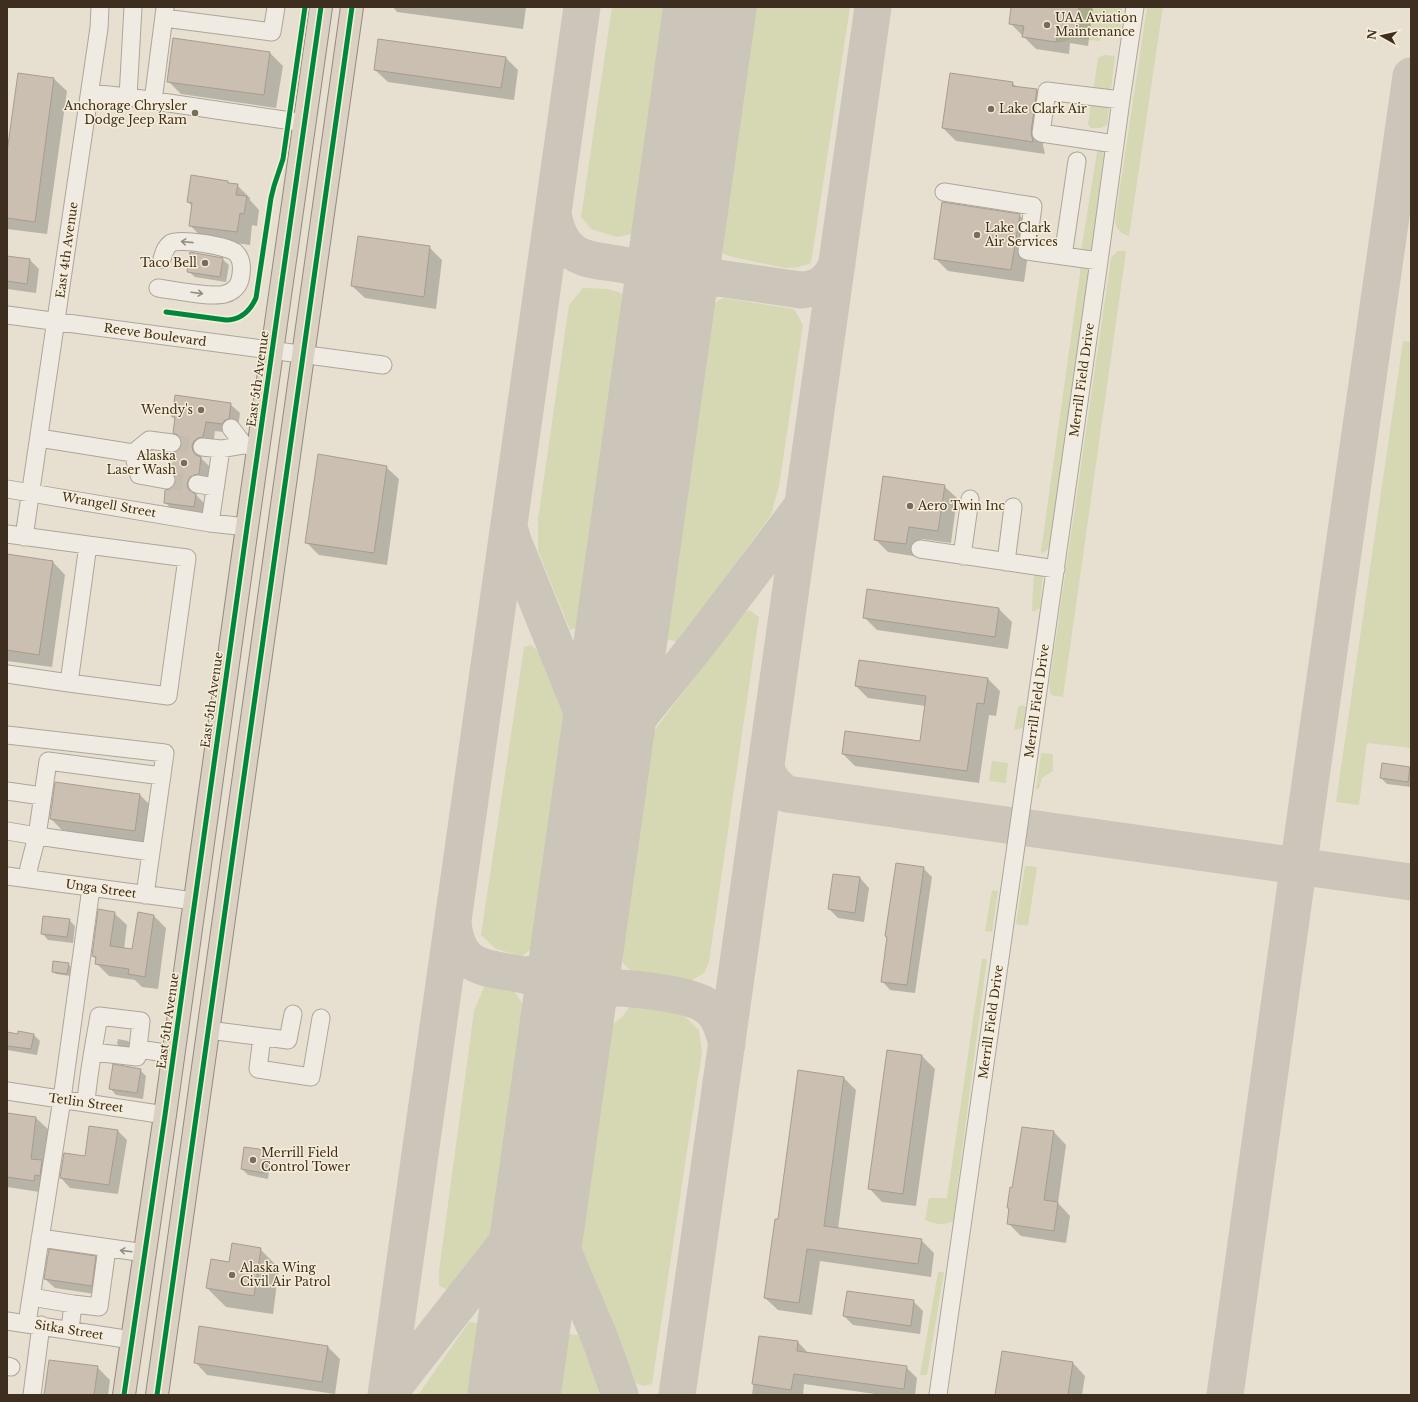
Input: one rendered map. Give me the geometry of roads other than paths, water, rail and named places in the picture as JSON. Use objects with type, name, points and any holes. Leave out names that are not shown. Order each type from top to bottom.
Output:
[{"type":"highway","name":"East 5th Avenue","points":[[124,1395],[165,1115],[247,527],[251,446],[272,351],[321,7]]},
{"type":"highway","points":[[157,1395],[352,7]]},
{"type":"street","name":"East 4th Avenue","points":[[24,537],[90,93],[99,28],[100,7]]},
{"type":"street","points":[[128,96],[133,7]]},
{"type":"street","points":[[153,101],[164,13],[272,32],[276,7]]},
{"type":"street","name":"Merrill Field Drive","points":[[938,1395],[1135,7]]},
{"type":"street","points":[[1115,144],[1041,134],[1047,91],[1121,100]]},
{"type":"street","points":[[90,93],[128,96],[305,123]]},
{"type":"street","points":[[1063,256],[1077,161]]},
{"type":"street","points":[[944,192],[1034,206],[1027,251],[1099,261]]},
{"type":"street","points":[[158,288],[214,295],[225,294],[233,290],[239,283],[242,272],[240,260],[236,253],[226,247],[179,241],[171,243],[168,246],[162,259]]},
{"type":"street","name":"Reeve Boulevard","points":[[7,315],[384,365]]},
{"type":"street","points":[[231,428],[251,446]]},
{"type":"street","points":[[39,438],[133,453],[150,440],[172,443]]},
{"type":"street","points":[[202,447],[222,449],[251,446]]},
{"type":"street","points":[[210,523],[222,449]]},
{"type":"street","points":[[133,453],[139,475],[166,480]]},
{"type":"street","points":[[197,484],[216,487]]},
{"type":"street","name":"Wrangell Street","points":[[7,489],[210,523],[247,527]]},
{"type":"street","points":[[962,556],[970,499]]},
{"type":"street","points":[[1006,562],[1013,507]]},
{"type":"street","points":[[7,534],[186,558],[168,696],[7,674]]},
{"type":"street","points":[[69,683],[88,545]]},
{"type":"street","points":[[920,550],[1056,569]]},
{"type":"street","points":[[7,735],[165,753],[145,895]]},
{"type":"street","points":[[28,879],[37,836],[50,740]]},
{"type":"street","points":[[48,761],[162,776]]},
{"type":"street","points":[[7,791],[42,796]]},
{"type":"street","points":[[7,832],[151,852]]},
{"type":"street","name":"Unga Street","points":[[7,876],[194,901]]},
{"type":"street","points":[[32,1395],[34,1324],[31,1297],[62,1099],[91,888]]},
{"type":"street","points":[[208,1030],[288,1040],[293,1014]]},
{"type":"street","points":[[86,1103],[93,1052],[99,1016],[141,1021],[137,1057],[93,1052]]},
{"type":"street","points":[[262,1037],[258,1069],[311,1077],[321,1018]]},
{"type":"street","points":[[138,1049],[173,1054]]},
{"type":"street","name":"Tetlin Street","points":[[7,1091],[165,1115]]},
{"type":"street","points":[[40,1238],[145,1253]]},
{"type":"street","points":[[31,1297],[99,1307],[107,1248]]},
{"type":"street","points":[[70,1330],[73,1304]]},
{"type":"street","name":"Sitka Street","points":[[7,1321],[132,1340]]},
{"type":"tunnel","points":[[172,443],[202,447]]},
{"type":"tunnel","points":[[166,480],[197,484]]},
{"type":"place","name":"UAA Aviation Maintenance","points":[[1047,25]]},
{"type":"place","name":"Lake Clark Air","points":[[991,109]]},
{"type":"place","name":"Anchorage Chrysler Dodge Jeep Ram","points":[[195,113]]},
{"type":"place","name":"Lake Clark Air Services","points":[[977,235]]},
{"type":"place","name":"Taco Bell","points":[[205,263]]},
{"type":"place","name":"Wendy's","points":[[201,410]]},
{"type":"place","name":"Alaska Laser Wash","points":[[184,463]]},
{"type":"place","name":"Aero Twin Inc","points":[[910,506]]},
{"type":"place","name":"Merrill Field Control Tower","points":[[253,1160]]},
{"type":"place","name":"Alaska Wing Civil Air Patrol","points":[[232,1275]]}]
